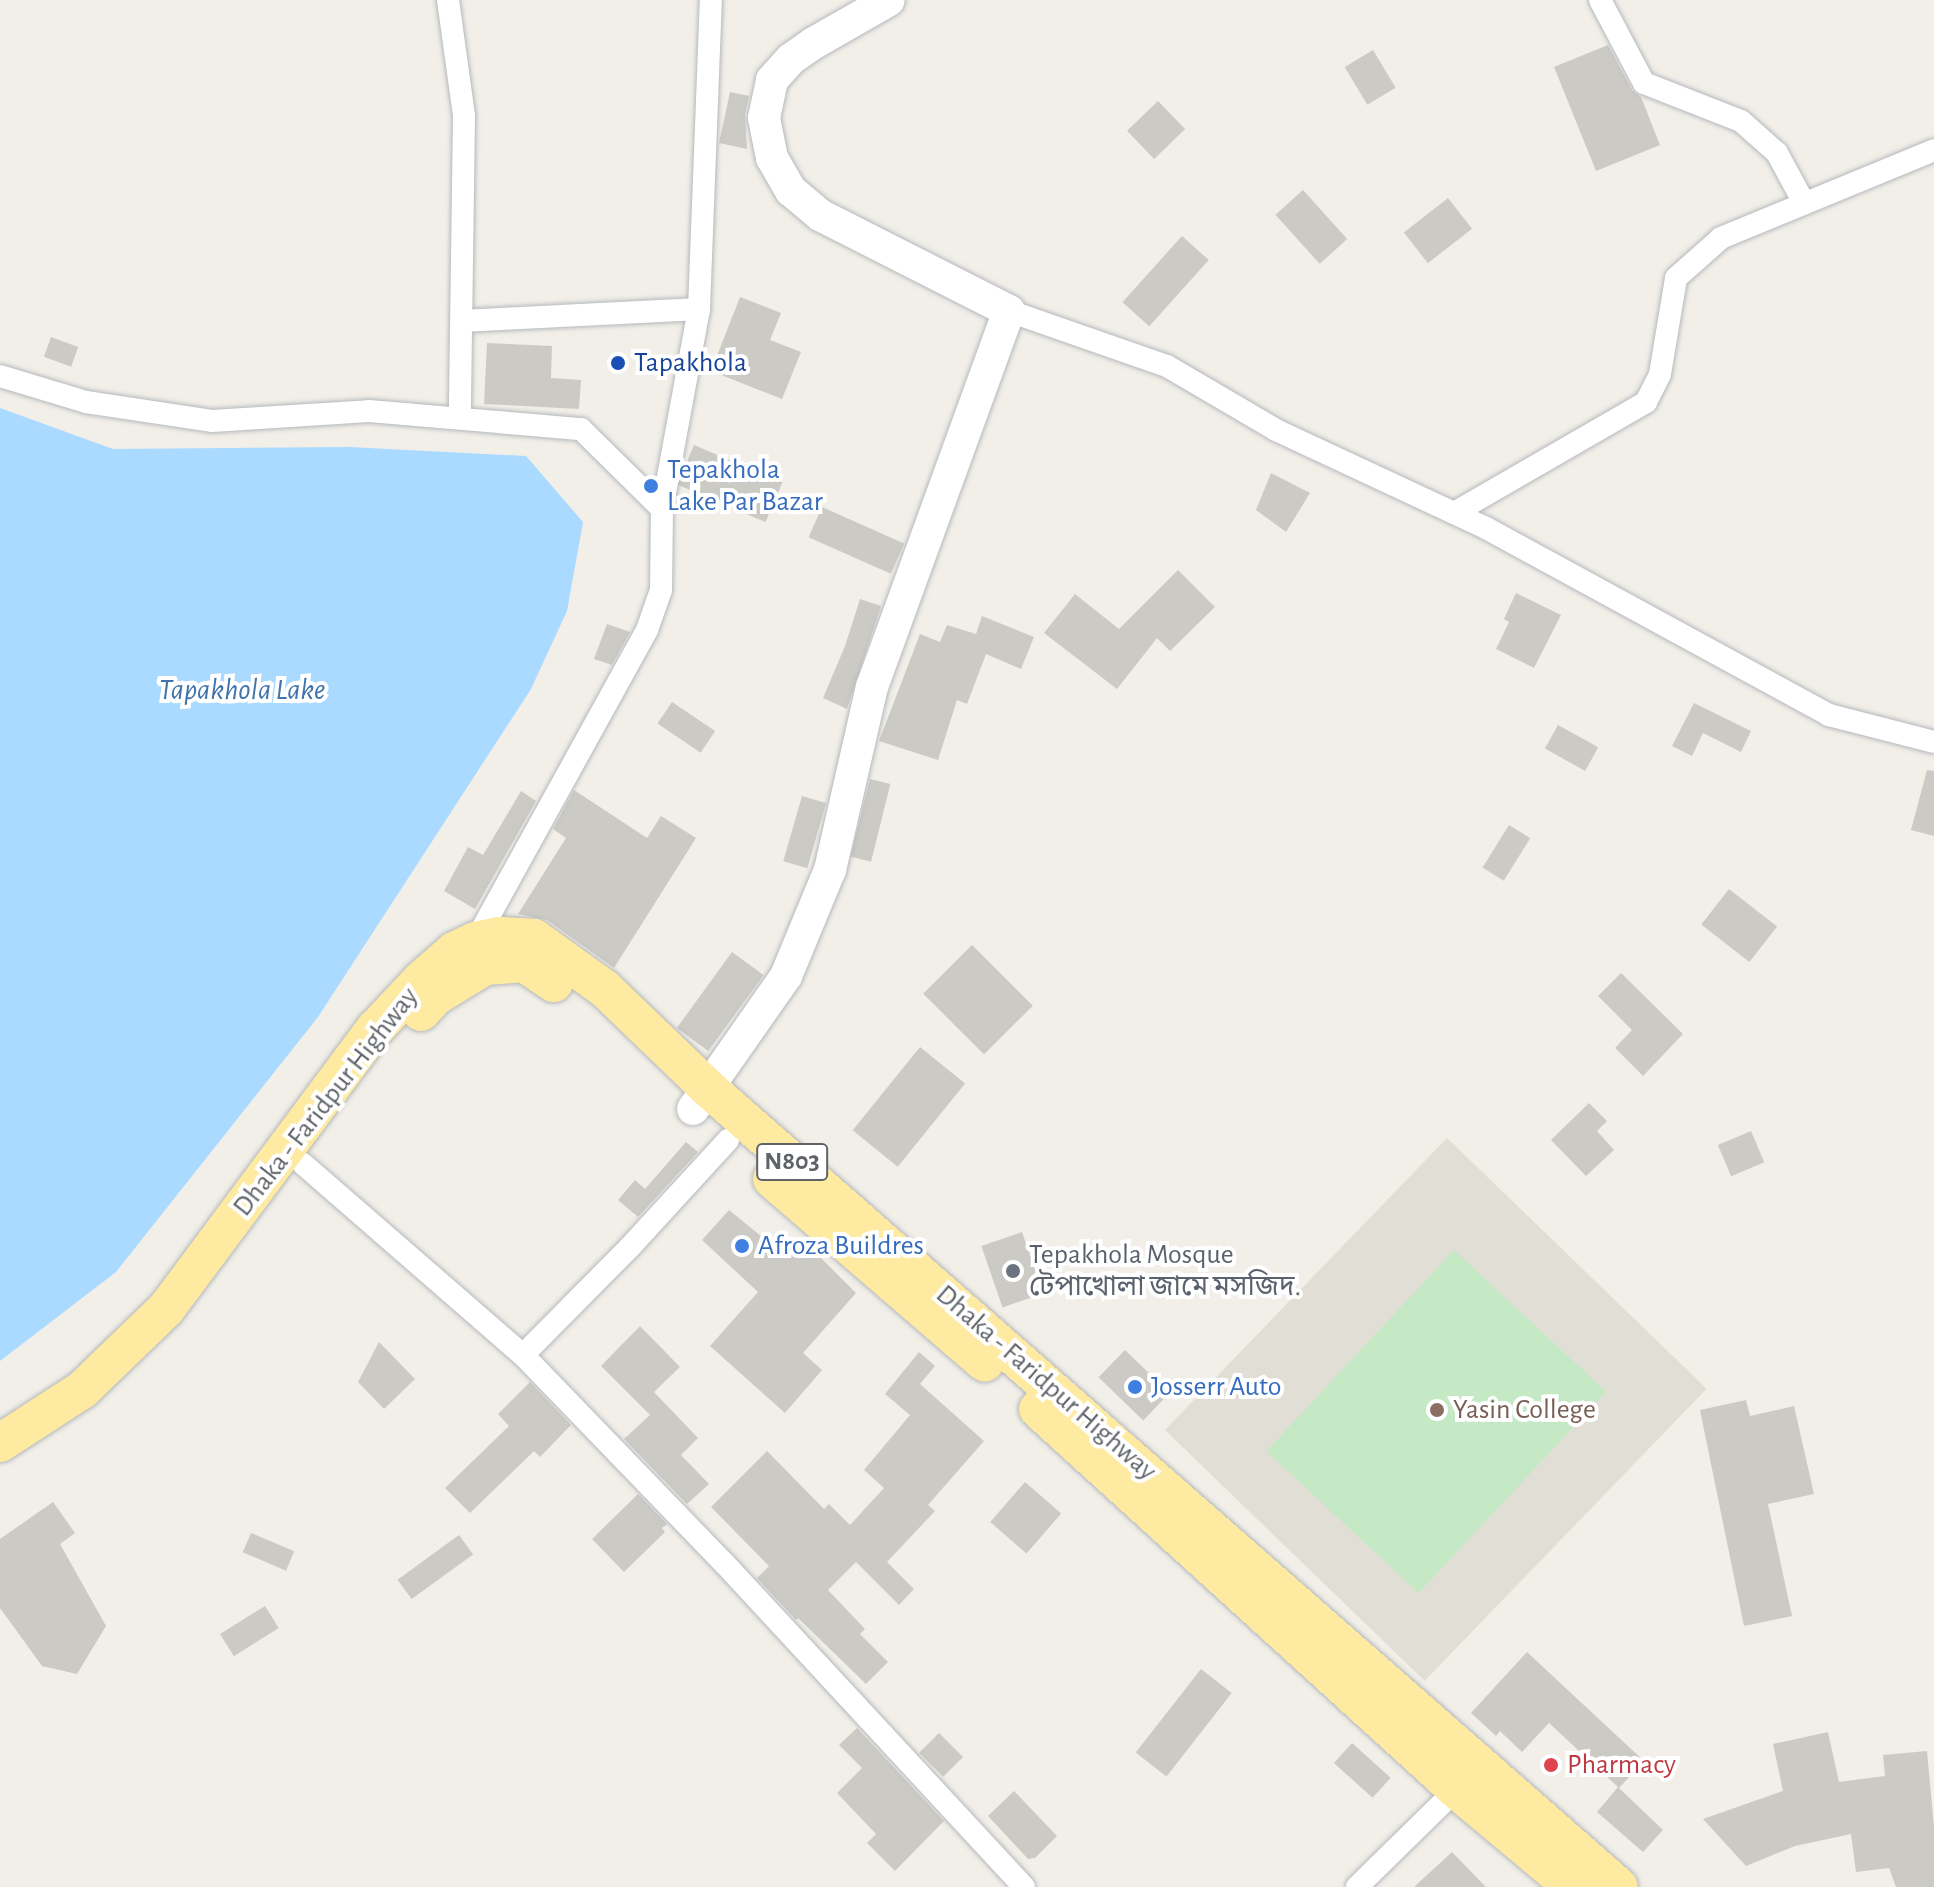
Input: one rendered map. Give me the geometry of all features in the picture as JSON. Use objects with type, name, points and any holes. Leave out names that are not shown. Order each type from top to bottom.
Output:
[{"type":"highway","name":"Dhaka - Faridpur Highway","points":[[0,1443],[89,1398],[166,1309],[375,1029],[454,951],[475,941],[499,936],[534,938],[605,989],[701,1099],[728,1140],[1015,1371]]},
{"type":"highway","name":"Dhaka - Faridpur Highway","points":[[0,1468],[182,1324],[392,1043],[436,996],[485,966],[524,963],[592,1007],[1015,1371],[1467,1776],[1573,1887]]},
{"type":"highway","name":"Dhaka - Faridpur Highway","points":[[1467,1776],[1619,1887]]},
{"type":"main road","points":[[701,1099],[786,976],[830,870],[872,687],[1009,311],[820,215],[791,191],[772,158],[764,118],[772,80],[791,59],[814,43],[889,0]]},
{"type":"street","points":[[448,0],[464,116],[460,416]]},
{"type":"street","points":[[475,941],[647,630],[661,590],[662,509],[699,309],[711,0]]},
{"type":"street","points":[[1600,0],[1644,83],[1741,121],[1777,153],[1804,203]]},
{"type":"street","points":[[1454,513],[1646,402],[1660,374],[1676,278],[1721,238],[1934,150]]},
{"type":"street","points":[[462,321],[699,309]]},
{"type":"street","points":[[1009,311],[1167,366],[1276,430],[1454,513],[1829,715],[1934,742]]},
{"type":"street","points":[[0,376],[86,402],[212,421],[369,411],[460,416],[581,429],[662,509]]},
{"type":"street","points":[[523,1355],[728,1140]]},
{"type":"street","points":[[303,1164],[523,1355],[725,1564],[1024,1887]]},
{"type":"street","points":[[1357,1887],[1467,1776]]},
{"type":"shaded area","name":"Yasin College","points":[[1447,1138],[1707,1389],[1425,1681],[1165,1430]]},
{"type":"green space","points":[[1454,1250],[1606,1392],[1419,1593],[1266,1451]]},
{"type":"water","name":"Tapakhola Lake","points":[[0,408],[113,449],[349,447],[526,456],[583,522],[567,611],[531,689],[318,1017],[116,1272],[0,1361]]},
{"type":"building","points":[[1608,45],[1632,90],[1641,97],[1660,145],[1596,171],[1554,67]]},
{"type":"building","points":[[1373,50],[1396,88],[1367,105],[1345,67]]},
{"type":"building","points":[[730,92],[749,96],[745,115],[747,149],[719,143]]},
{"type":"building","points":[[1158,101],[1185,129],[1154,159],[1127,131]]},
{"type":"building","points":[[1303,190],[1347,239],[1320,264],[1276,215]]},
{"type":"building","points":[[1448,198],[1472,229],[1428,263],[1404,232]]},
{"type":"building","points":[[1182,236],[1209,260],[1149,326],[1122,302]]},
{"type":"building","points":[[740,297],[781,313],[770,340],[801,352],[782,399],[711,371]]},
{"type":"building","points":[[51,337],[78,347],[71,367],[44,357]]},
{"type":"building","points":[[487,343],[552,346],[551,378],[581,380],[579,409],[484,404]]},
{"type":"building","points":[[694,445],[782,483],[766,522],[677,485]]},
{"type":"building","points":[[1271,473],[1310,493],[1286,532],[1256,510]]},
{"type":"building","points":[[822,507],[904,544],[891,574],[809,537]]},
{"type":"building","points":[[1178,570],[1215,607],[1170,651],[1157,638],[1117,689],[1044,633],[1075,594],[1119,629]]},
{"type":"building","points":[[1516,593],[1561,615],[1534,668],[1496,649],[1509,622],[1504,619]]},
{"type":"building","points":[[860,599],[881,606],[847,709],[823,698],[845,646]]},
{"type":"building","points":[[982,616],[1034,637],[1021,669],[986,654],[967,704],[957,700],[938,760],[879,741],[920,634],[940,642],[947,625],[976,634]]},
{"type":"building","points":[[607,624],[630,632],[612,665],[594,659]]},
{"type":"building","points":[[672,702],[715,731],[701,753],[657,724]]},
{"type":"building","points":[[1694,703],[1751,731],[1741,752],[1703,733],[1692,756],[1672,746]]},
{"type":"building","points":[[1558,725],[1598,747],[1585,771],[1545,749]]},
{"type":"building","points":[[1927,770],[1934,771],[1934,836],[1911,830]]},
{"type":"building","points":[[870,779],[890,784],[871,862],[851,857]]},
{"type":"building","points":[[574,790],[647,838],[661,816],[696,838],[614,968],[547,920],[518,914],[566,838],[553,829]]},
{"type":"building","points":[[521,791],[536,801],[475,909],[444,891],[468,847],[483,855]]},
{"type":"building","points":[[802,796],[826,803],[807,868],[783,861]]},
{"type":"building","points":[[1509,825],[1530,838],[1504,881],[1483,867]]},
{"type":"building","points":[[1729,889],[1777,927],[1749,962],[1701,924]]},
{"type":"building","points":[[972,945],[1033,1006],[984,1055],[923,994]]},
{"type":"building","points":[[732,952],[764,975],[708,1051],[677,1028]]},
{"type":"building","points":[[1621,973],[1683,1034],[1643,1076],[1615,1048],[1632,1030],[1598,996]]},
{"type":"building","points":[[920,1047],[965,1084],[898,1167],[853,1130]]},
{"type":"building","points":[[1589,1103],[1607,1121],[1597,1131],[1614,1150],[1586,1176],[1551,1140]]},
{"type":"building","points":[[1751,1131],[1764,1162],[1731,1176],[1718,1145]]},
{"type":"building","points":[[686,1142],[698,1152],[638,1217],[618,1200],[635,1180],[645,1189]]},
{"type":"building","points":[[729,1210],[788,1258],[804,1241],[856,1293],[803,1353],[822,1370],[785,1413],[710,1346],[758,1292],[702,1240]]},
{"type":"building","name":"Tepakhola Mosque টেপাখোলা জামে মসজিদ.","points":[[1022,1232],[1043,1293],[1003,1307],[981,1246]]},
{"type":"building","points":[[640,1326],[680,1367],[654,1392],[698,1438],[681,1455],[709,1484],[687,1504],[624,1439],[650,1415],[601,1366]]},
{"type":"building","points":[[379,1342],[415,1379],[384,1409],[358,1382]]},
{"type":"building","name":"Josserr Auto","points":[[1125,1350],[1170,1393],[1143,1420],[1099,1377]]},
{"type":"building","points":[[919,1352],[935,1366],[920,1384],[984,1441],[928,1505],[935,1511],[887,1562],[914,1589],[899,1605],[856,1562],[828,1590],[865,1629],[860,1634],[888,1662],[866,1684],[798,1618],[796,1620],[757,1578],[769,1566],[711,1507],[767,1451],[824,1509],[829,1504],[850,1525],[884,1488],[864,1470],[910,1415],[885,1394]]},
{"type":"building","points":[[530,1382],[571,1425],[540,1457],[534,1451],[470,1513],[445,1488],[509,1426],[498,1414]]},
{"type":"building","points":[[1746,1400],[1750,1416],[1794,1406],[1814,1494],[1768,1504],[1792,1616],[1744,1626],[1700,1410]]},
{"type":"building","points":[[1025,1482],[1061,1513],[1026,1553],[990,1522]]},
{"type":"building","points":[[638,1494],[667,1524],[662,1528],[665,1532],[624,1572],[592,1539]]},
{"type":"building","points":[[53,1502],[75,1533],[60,1544],[106,1626],[77,1674],[42,1666],[0,1608],[0,1539]]},
{"type":"building","points":[[251,1533],[294,1551],[286,1571],[243,1552]]},
{"type":"building","points":[[459,1535],[473,1554],[412,1599],[398,1580]]},
{"type":"building","points":[[265,1606],[279,1628],[234,1656],[220,1634]]},
{"type":"building","points":[[1527,1652],[1644,1761],[1619,1788],[1663,1830],[1643,1852],[1597,1812],[1618,1787],[1549,1723],[1522,1752],[1500,1731],[1496,1736],[1471,1713]]},
{"type":"building","points":[[1201,1669],[1232,1693],[1166,1777],[1136,1753]]},
{"type":"building","points":[[857,1728],[944,1821],[895,1871],[867,1843],[876,1834],[837,1793],[862,1768],[839,1745]]},
{"type":"building","points":[[1828,1732],[1839,1782],[1885,1776],[1883,1755],[1927,1751],[1934,1827],[1934,1887],[1896,1887],[1889,1868],[1856,1872],[1851,1834],[1795,1846],[1746,1866],[1703,1819],[1783,1791],[1773,1744]]},
{"type":"building","points":[[939,1733],[963,1757],[943,1777],[919,1753]]},
{"type":"building","points":[[1352,1743],[1391,1778],[1373,1798],[1334,1763]]},
{"type":"building","points":[[1014,1791],[1057,1836],[1035,1858],[1028,1859],[988,1816]]},
{"type":"building","points":[[1452,1852],[1486,1887],[1414,1887]]},
{"type":"place","name":"Tapakhola","points":[[618,363]]},
{"type":"place","name":"Tepakhola Lake Par Bazar","points":[[651,486]]},
{"type":"place","name":"Afroza Buildres","points":[[742,1246]]},
{"type":"place","name":"Tepakhola Mosque টেপাখোলা জামে মসজিদ.","points":[[1013,1271]]},
{"type":"place","name":"Josserr Auto","points":[[1135,1387]]},
{"type":"place","name":"Yasin College","points":[[1437,1410]]},
{"type":"place","name":"Pharmacy","points":[[1551,1765]]}]
